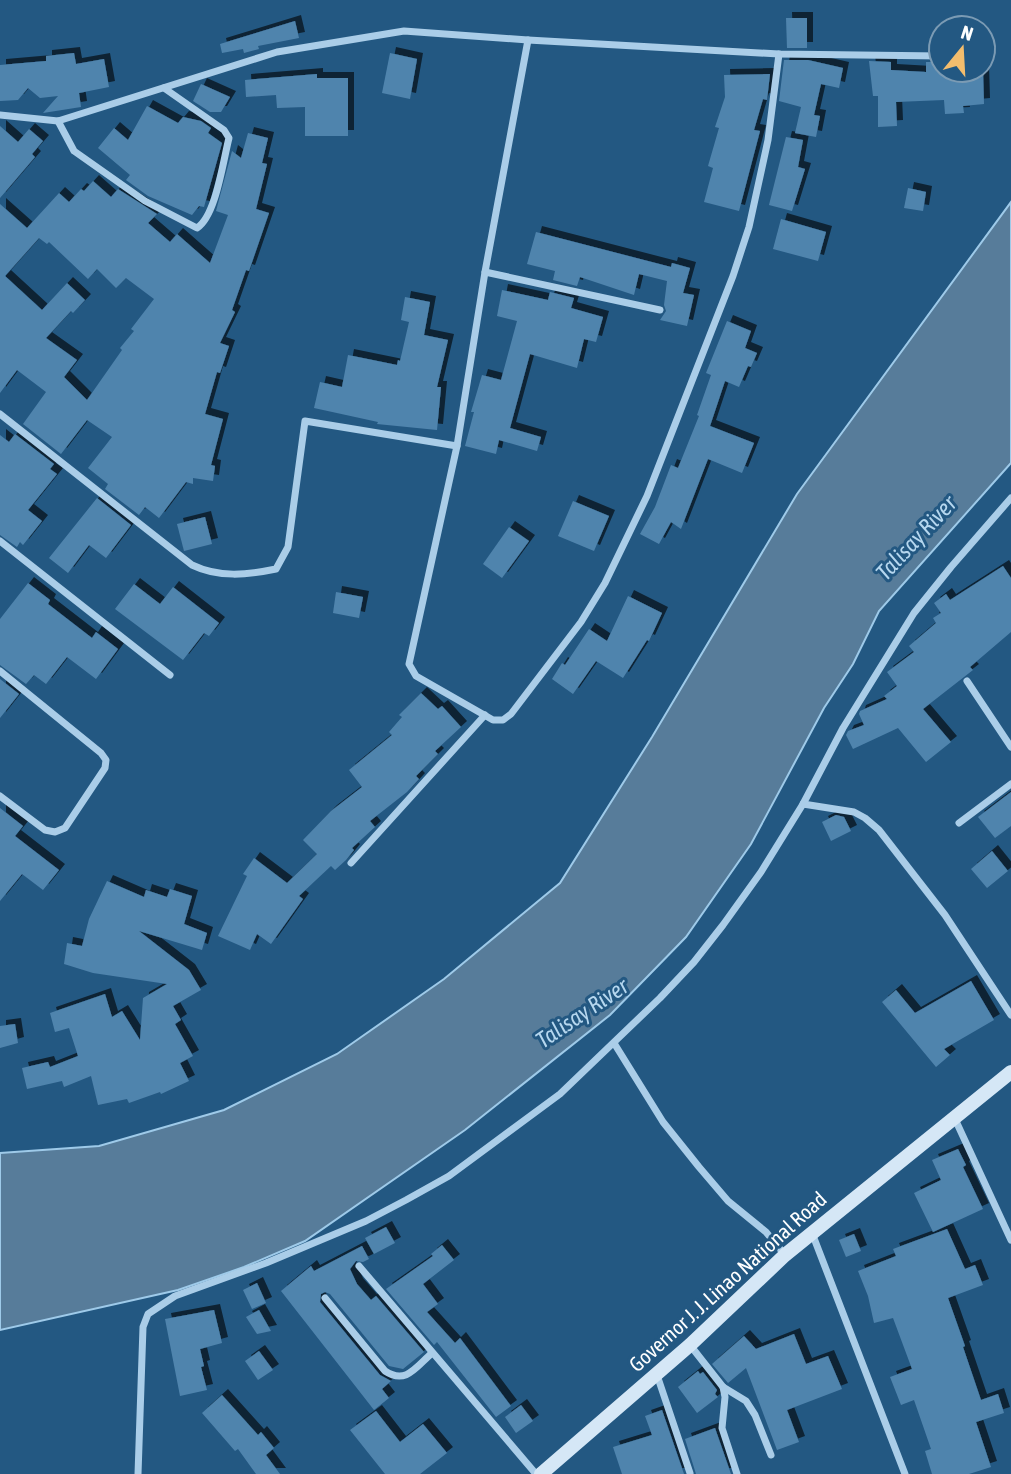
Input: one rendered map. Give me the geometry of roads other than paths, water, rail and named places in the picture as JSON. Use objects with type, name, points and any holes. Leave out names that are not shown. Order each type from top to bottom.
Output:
[{"type":"main road","name":"Governor J. J. Linao National Road","points":[[539,1474],[690,1345],[785,1255],[1011,1072]]},
{"type":"street","points":[[0,115],[58,121],[277,52],[404,31],[779,54],[927,56]]},
{"type":"street","points":[[528,40],[485,272],[457,446],[409,664],[416,676],[493,720],[503,720],[511,714],[581,622],[605,583],[647,496],[733,276],[749,228],[768,140],[779,54]]},
{"type":"street","points":[[58,121],[74,150],[145,201],[197,228],[203,224],[212,206],[229,138],[224,130],[164,88]]},
{"type":"street","points":[[485,272],[660,310]]},
{"type":"street","points":[[0,414],[192,565],[221,575],[276,569],[288,547],[305,421],[457,446]]},
{"type":"street","points":[[138,1474],[143,1327],[148,1314],[175,1296],[266,1263],[366,1221],[406,1200],[449,1176],[560,1094],[694,962],[723,925],[761,872],[803,804],[854,709],[915,613],[1011,498]]},
{"type":"street","points":[[0,541],[170,675]]},
{"type":"street","points":[[0,671],[102,753],[106,760],[105,768],[65,828],[55,832],[45,830],[0,796]]},
{"type":"street","points":[[967,681],[1011,747]]},
{"type":"street","points":[[351,863],[485,715]]},
{"type":"street","points":[[959,823],[1011,784]]},
{"type":"street","points":[[803,804],[854,813],[879,830],[945,915],[1011,1014]]},
{"type":"street","points":[[614,1042],[663,1122],[684,1149],[728,1201],[766,1232],[785,1255]]},
{"type":"street","points":[[955,1119],[1011,1240]]},
{"type":"street","points":[[812,1233],[905,1474]]},
{"type":"street","points":[[359,1266],[539,1474]]},
{"type":"street","points":[[325,1298],[385,1371],[393,1376],[400,1378],[407,1375],[432,1353]]},
{"type":"street","points":[[690,1345],[723,1387],[746,1401],[755,1415],[771,1455]]},
{"type":"street","points":[[656,1374],[690,1473]]},
{"type":"street","points":[[723,1387],[725,1397],[722,1428],[737,1474]]},
{"type":"water","name":"Talisay River","points":[[1011,202],[1011,463],[879,611],[853,664],[824,708],[751,844],[686,937],[610,1015],[465,1130],[305,1241],[244,1267],[178,1290],[0,1330],[0,1153],[99,1146],[224,1110],[337,1054],[444,979],[560,883],[652,737],[797,494]]}]
